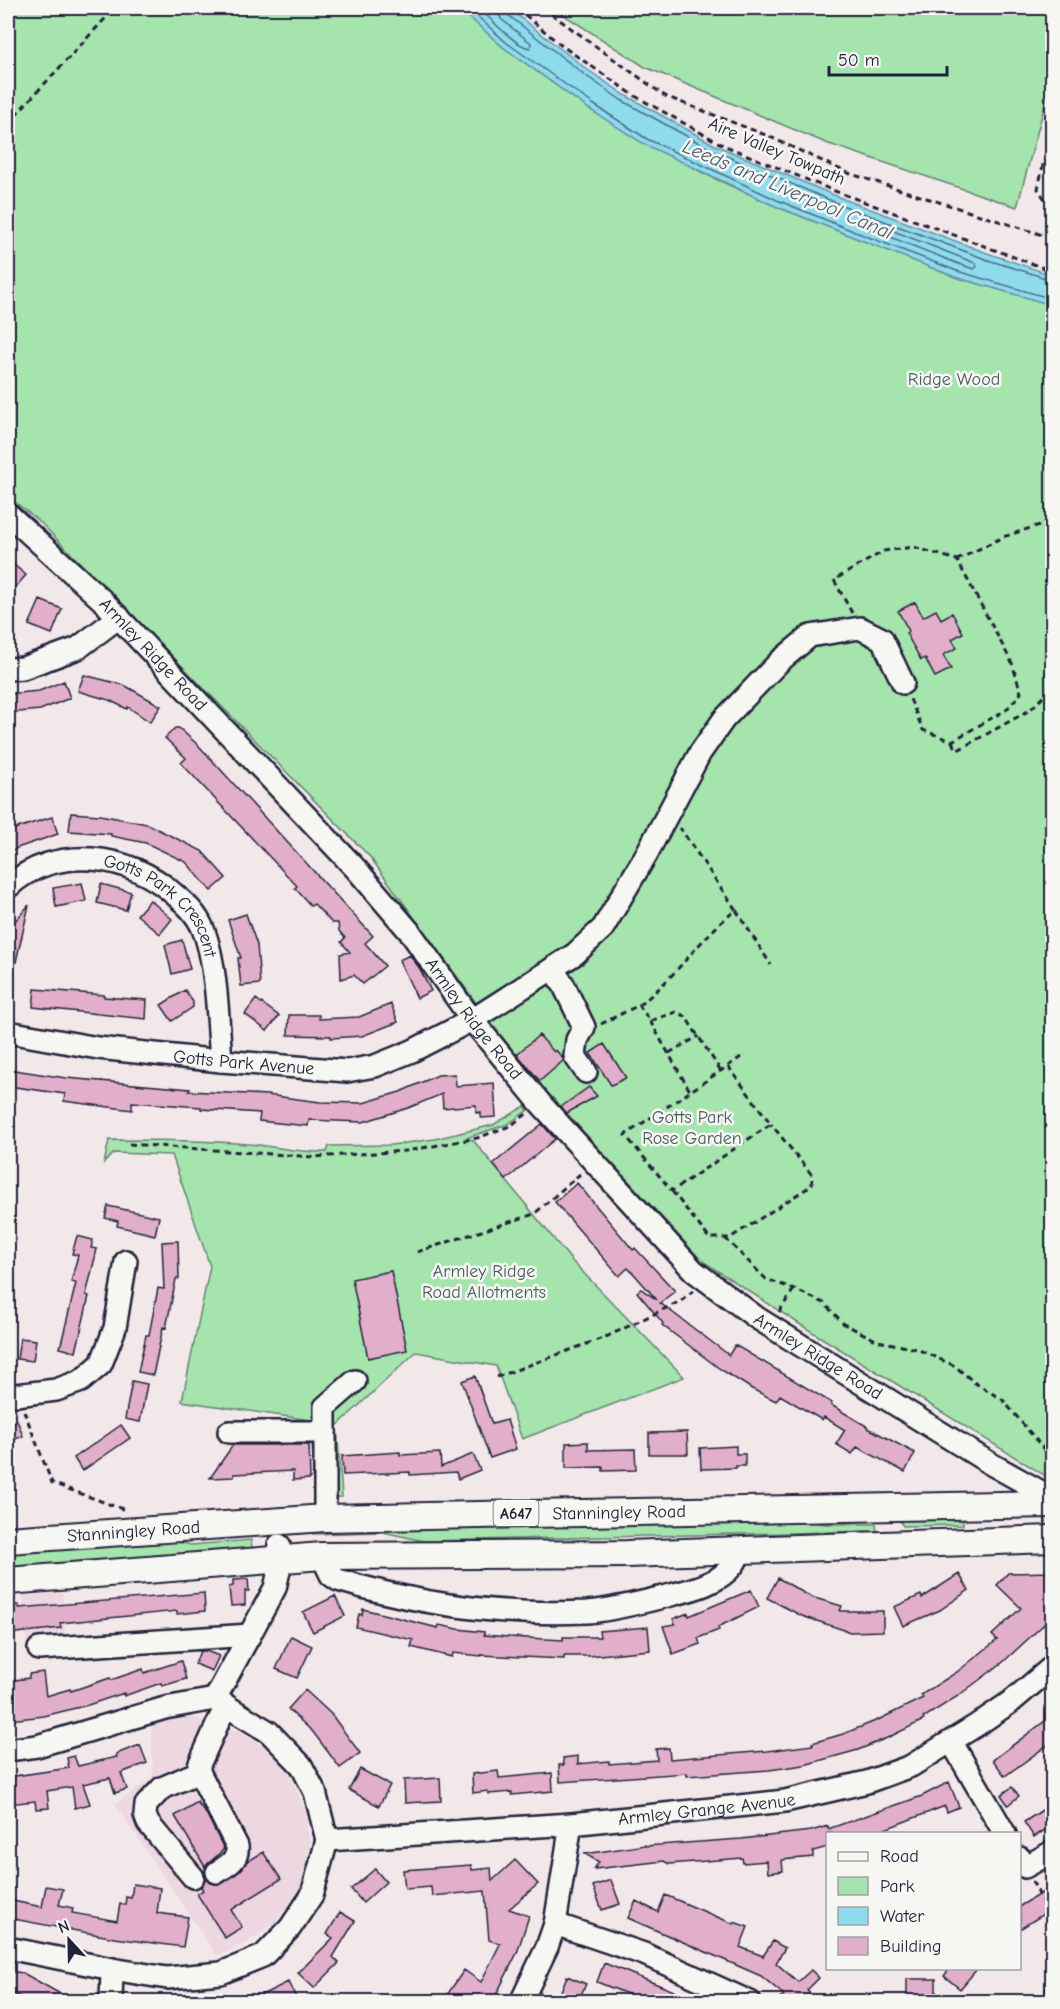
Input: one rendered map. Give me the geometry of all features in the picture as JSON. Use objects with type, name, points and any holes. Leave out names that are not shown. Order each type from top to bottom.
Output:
[{"type":"main road","name":"Stanningley Road","points":[[8,1581],[288,1545],[325,1518],[1053,1504]]},
{"type":"main road","points":[[1025,1505],[1038,1520],[1053,1528]]},
{"type":"main road","points":[[793,1508],[825,1520],[880,1518],[886,1523],[888,1544]]},
{"type":"main road","name":"Stanningley Road","points":[[8,1540],[169,1529],[387,1555],[627,1554],[1053,1539]]},
{"type":"street","name":"Armley Ridge Road","points":[[8,514],[119,617],[357,870],[410,932],[472,1020],[541,1104],[694,1271],[771,1327],[991,1464],[1053,1498]]},
{"type":"street","points":[[8,669],[23,668],[78,648],[119,617]]},
{"type":"street","points":[[860,628],[882,639],[903,683]]},
{"type":"street","name":"Gotts Park Avenue","points":[[8,1032],[98,1048],[347,1071],[375,1066],[412,1051],[472,1020],[552,969],[575,954],[603,928],[646,855],[700,753],[724,719],[780,662],[810,636],[860,628]]},
{"type":"street","name":"Gotts Park Crescent","points":[[8,887],[19,877],[50,862],[81,858],[117,862],[142,872],[166,886],[191,909],[203,929],[210,957],[221,1061]]},
{"type":"street","points":[[552,969],[563,984],[584,1027],[577,1040],[575,1056],[585,1072]]},
{"type":"street","points":[[12,1396],[56,1390],[73,1384],[81,1381],[101,1364],[115,1328],[126,1261]]},
{"type":"street","points":[[325,1518],[325,1407],[355,1381]]},
{"type":"street","points":[[229,1432],[325,1432]]},
{"type":"street","name":"Armley Ridge Road","points":[[991,1464],[1025,1505]]},
{"type":"street","points":[[217,1872],[236,1860],[237,1846],[199,1772],[199,1765],[220,1702],[250,1635],[275,1588],[288,1545],[338,1580],[435,1603],[516,1611],[589,1612],[690,1590],[715,1579],[732,1566],[742,1549]]},
{"type":"street","points":[[39,1649],[250,1635]]},
{"type":"street","name":"Armley Grange Avenue","points":[[327,1840],[571,1824],[785,1801],[827,1792],[867,1782],[911,1766],[1012,1701],[1053,1667]]},
{"type":"street","points":[[8,1750],[37,1746],[67,1738],[165,1708],[220,1702],[269,1732],[301,1765],[315,1792],[327,1840],[312,1895],[290,1928],[263,1956],[221,1973],[168,1978],[8,1948]]},
{"type":"street","points":[[951,1741],[1004,1832]]},
{"type":"street","points":[[193,1878],[148,1823],[145,1815],[146,1805],[162,1788],[199,1772]]},
{"type":"street","points":[[521,2001],[547,1947],[555,1924],[571,1824]]},
{"type":"street","points":[[1021,1865],[1053,1852]]},
{"type":"street","points":[[555,1924],[644,1954],[750,2001]]},
{"type":"street","points":[[111,2001],[112,1969]]},
{"type":"path","points":[[8,123],[115,8]]},
{"type":"path","name":"Aire Valley Towpath","points":[[517,8],[562,46],[635,96],[723,144],[832,190],[1053,271]]},
{"type":"path","points":[[543,8],[665,96],[768,136],[848,173],[1053,238]]},
{"type":"path","points":[[1053,123],[1038,189],[1053,210]]},
{"type":"path","points":[[860,628],[834,580],[884,551],[914,547],[957,560],[1004,537],[1053,521]]},
{"type":"path","points":[[952,741],[1006,710],[1021,693],[1012,663],[957,560]]},
{"type":"path","points":[[903,683],[923,730],[952,741],[958,750],[1030,710],[1053,688]]},
{"type":"path","points":[[668,811],[771,965]]},
{"type":"path","points":[[584,1027],[603,1024],[639,1005],[657,992],[716,926],[736,910]]},
{"type":"path","points":[[639,1005],[651,1021],[690,1091]]},
{"type":"path","points":[[651,1021],[676,1012],[685,1016],[722,1071]]},
{"type":"path","points":[[669,1053],[699,1036]]},
{"type":"path","points":[[728,1066],[812,1175],[812,1185],[730,1238],[709,1238],[625,1135],[741,1057]]},
{"type":"path","points":[[129,1144],[313,1157],[406,1151],[477,1137],[499,1130],[510,1126],[541,1104]]},
{"type":"path","points":[[672,1191],[771,1124]]},
{"type":"path","points":[[417,1252],[534,1214],[595,1162]]},
{"type":"path","points":[[725,1238],[766,1279],[794,1288],[824,1303],[844,1324],[878,1341],[917,1349],[955,1366],[975,1383],[1003,1400],[1053,1459]]},
{"type":"path","points":[[497,1377],[608,1336],[681,1301],[705,1280]]},
{"type":"path","points":[[771,1327],[794,1288]]},
{"type":"path","points":[[12,1396],[52,1483],[126,1510]]},
{"type":"path","points":[[1021,1865],[1053,1919]]},
{"type":"path","points":[[1044,2001],[1047,1986],[1053,1979]]},
{"type":"shaded area","points":[[62,1593],[67,1654],[27,1657],[23,1596]]},
{"type":"shaded area","points":[[189,1716],[241,1732],[267,1748],[286,1766],[305,1810],[310,1844],[302,1885],[275,1922],[245,1944],[217,1956],[115,1804],[153,1778],[151,1723]]},
{"type":"green space","points":[[8,8],[459,8],[503,47],[589,109],[705,174],[775,206],[955,277],[1052,305],[1052,1480],[801,1325],[701,1260],[535,1079],[485,1015],[370,857],[42,524],[8,496]]},
{"type":"green space","points":[[553,8],[1052,8],[1052,78],[1017,207],[826,143],[645,67]]},
{"type":"green space","name":"Armley Ridge Road Allotments","points":[[525,1106],[528,1110],[508,1124],[466,1138],[473,1140],[572,1261],[684,1377],[522,1439],[496,1366],[416,1352],[337,1426],[342,1497],[316,1498],[310,1420],[182,1401],[210,1266],[172,1155],[114,1153],[104,1163],[109,1140],[213,1142],[327,1152],[329,1146],[391,1145],[435,1139],[493,1125]]},
{"type":"green space","points":[[897,1515],[963,1516],[963,1525],[903,1526]]},
{"type":"green space","points":[[775,1517],[826,1524],[876,1524],[877,1531],[424,1541],[383,1532],[313,1534],[312,1526]]},
{"type":"green space","points":[[159,1538],[191,1545],[251,1540],[252,1548],[8,1570],[8,1551]]},
{"type":"water","name":"Leeds and Liverpool Canal","points":[[459,8],[508,8],[588,70],[625,95],[715,145],[841,198],[1052,275],[1052,305],[955,277],[856,238],[775,206],[644,144],[589,109],[503,47]]},
{"type":"building","points":[[8,560],[26,575],[14,589],[8,583]]},
{"type":"building","points":[[40,600],[62,609],[52,634],[29,625]]},
{"type":"building","points":[[915,602],[923,617],[936,610],[941,619],[952,613],[963,633],[952,639],[957,648],[943,655],[951,669],[935,677],[925,658],[921,660],[906,633],[909,631],[898,611]]},
{"type":"building","points":[[84,675],[124,685],[161,706],[150,722],[128,707],[127,709],[109,700],[78,691]]},
{"type":"building","points":[[64,681],[70,698],[40,710],[8,713],[8,694],[39,691]]},
{"type":"building","points":[[175,728],[179,728],[199,746],[373,936],[365,943],[385,966],[363,984],[354,975],[341,979],[340,954],[350,952],[341,942],[345,938],[339,931],[338,923],[332,923],[314,904],[311,906],[295,888],[297,886],[181,763],[186,758],[165,738]]},
{"type":"building","points":[[71,813],[100,815],[147,824],[202,851],[226,878],[211,891],[186,862],[146,843],[111,836],[111,834],[69,831]]},
{"type":"building","points":[[52,817],[58,834],[17,848],[8,854],[8,831]]},
{"type":"building","points":[[82,883],[86,901],[56,907],[53,888]]},
{"type":"building","points":[[101,884],[131,892],[126,910],[97,903]]},
{"type":"building","points":[[150,900],[172,919],[160,934],[137,915]]},
{"type":"building","points":[[29,905],[13,975],[8,974],[8,929]]},
{"type":"building","points":[[246,914],[257,945],[260,984],[241,986],[238,958],[241,958],[228,920]]},
{"type":"building","points":[[182,940],[190,969],[172,974],[165,945]]},
{"type":"building","points":[[410,955],[431,991],[417,998],[399,960]]},
{"type":"building","points":[[35,989],[147,1000],[146,1019],[33,1007]]},
{"type":"building","points":[[185,990],[193,1002],[193,1007],[172,1021],[161,1005]]},
{"type":"building","points":[[256,999],[279,1016],[267,1031],[245,1014]]},
{"type":"building","points":[[391,1004],[398,1022],[362,1036],[331,1038],[331,1036],[288,1035],[289,1015],[319,1015],[319,1019],[359,1017]]},
{"type":"building","points":[[539,1035],[564,1060],[540,1081],[517,1054]]},
{"type":"building","points":[[604,1044],[626,1078],[611,1085],[590,1053]]},
{"type":"building","points":[[8,1069],[66,1078],[190,1089],[189,1091],[267,1095],[320,1102],[363,1103],[400,1092],[438,1075],[455,1074],[456,1086],[494,1083],[496,1117],[481,1118],[481,1112],[476,1113],[476,1105],[443,1108],[442,1094],[408,1108],[363,1122],[309,1120],[308,1126],[259,1121],[260,1113],[201,1109],[201,1107],[132,1102],[132,1110],[64,1101],[65,1094],[8,1086]]},
{"type":"building","points":[[589,1087],[597,1096],[567,1113],[561,1107]]},
{"type":"building","points":[[542,1124],[555,1139],[506,1180],[493,1164]]},
{"type":"building","points":[[577,1183],[633,1250],[635,1248],[675,1291],[660,1303],[729,1355],[735,1345],[832,1403],[831,1405],[868,1428],[915,1453],[905,1472],[857,1447],[852,1454],[836,1444],[845,1430],[824,1417],[822,1420],[780,1395],[776,1401],[752,1389],[720,1369],[662,1325],[663,1323],[637,1292],[641,1289],[657,1300],[628,1268],[619,1276],[555,1202]]},
{"type":"building","points":[[108,1206],[159,1217],[155,1235],[117,1226],[118,1221],[105,1218]]},
{"type":"building","points":[[77,1236],[93,1240],[91,1248],[97,1249],[76,1352],[60,1348],[76,1283],[71,1282],[78,1255],[72,1254]]},
{"type":"building","points":[[178,1241],[179,1279],[176,1279],[166,1328],[163,1327],[153,1375],[138,1372],[146,1335],[149,1335],[158,1288],[164,1289],[162,1242]]},
{"type":"building","points":[[391,1271],[407,1350],[368,1358],[352,1279]]},
{"type":"building","points":[[20,1338],[36,1340],[33,1361],[17,1359]]},
{"type":"building","points":[[475,1376],[492,1424],[507,1420],[516,1449],[490,1458],[462,1381]]},
{"type":"building","points":[[132,1381],[147,1384],[140,1422],[125,1419]]},
{"type":"building","points":[[17,1420],[23,1436],[8,1442],[8,1424]]},
{"type":"building","points":[[121,1425],[130,1438],[82,1471],[74,1458]]},
{"type":"building","points":[[687,1432],[688,1454],[649,1454],[649,1433]]},
{"type":"building","points":[[588,1442],[588,1450],[635,1449],[636,1470],[603,1471],[603,1467],[566,1468],[566,1443]]},
{"type":"building","points":[[233,1445],[309,1445],[310,1479],[293,1480],[293,1471],[234,1474],[234,1477],[210,1478]]},
{"type":"building","points":[[736,1446],[736,1454],[745,1454],[745,1466],[701,1469],[700,1448]]},
{"type":"building","points":[[400,1452],[400,1455],[440,1453],[441,1467],[473,1454],[480,1470],[458,1479],[456,1472],[343,1475],[342,1456]]},
{"type":"building","points":[[1053,1572],[1053,1615],[1040,1628],[1002,1663],[958,1696],[923,1718],[924,1720],[887,1738],[858,1750],[804,1765],[769,1770],[560,1782],[559,1765],[564,1765],[563,1758],[578,1756],[578,1764],[609,1761],[609,1764],[657,1760],[656,1749],[669,1748],[670,1759],[767,1751],[813,1745],[812,1743],[878,1720],[923,1698],[921,1695],[957,1672],[997,1640],[992,1635],[1021,1608],[997,1585],[1008,1573]]},
{"type":"building","points":[[959,1574],[969,1590],[940,1610],[903,1626],[894,1607],[921,1595],[922,1598]]},
{"type":"building","points":[[778,1578],[811,1597],[842,1606],[840,1611],[883,1611],[883,1631],[850,1632],[802,1616],[767,1598]]},
{"type":"building","points":[[248,1579],[249,1591],[245,1591],[245,1605],[231,1606],[229,1587],[233,1586],[233,1580]]},
{"type":"building","points":[[751,1590],[759,1607],[718,1627],[719,1630],[698,1638],[700,1644],[673,1654],[663,1626],[675,1624],[673,1619],[688,1613],[689,1616]]},
{"type":"building","points":[[204,1593],[205,1611],[177,1614],[177,1611],[60,1623],[61,1628],[8,1634],[8,1606],[19,1605],[19,1608]]},
{"type":"building","points":[[335,1596],[345,1616],[313,1632],[303,1612]]},
{"type":"building","points":[[363,1609],[438,1628],[439,1625],[484,1632],[484,1635],[509,1637],[563,1640],[563,1637],[600,1637],[599,1631],[648,1627],[650,1650],[564,1656],[564,1659],[453,1653],[452,1657],[411,1647],[413,1640],[356,1627],[359,1614],[362,1615]]},
{"type":"building","points":[[291,1636],[312,1646],[297,1678],[276,1669]]},
{"type":"building","points":[[200,1651],[219,1656],[212,1671],[195,1664]]},
{"type":"building","points":[[181,1661],[186,1679],[162,1686],[161,1683],[124,1696],[124,1693],[44,1716],[10,1720],[8,1681],[29,1678],[29,1674],[43,1672],[46,1696],[70,1689],[71,1691],[110,1678],[111,1680],[143,1669],[144,1673]]},
{"type":"building","points":[[305,1690],[331,1714],[360,1753],[340,1768],[313,1732],[288,1709]]},
{"type":"building","points":[[1053,1715],[1053,1741],[1005,1776],[993,1760]]},
{"type":"building","points":[[140,1745],[147,1763],[121,1773],[127,1789],[115,1793],[110,1778],[83,1784],[90,1804],[75,1808],[72,1787],[47,1791],[49,1808],[36,1809],[35,1801],[8,1804],[8,1777],[69,1768],[67,1758],[74,1756],[78,1766],[117,1757],[116,1754]]},
{"type":"building","points":[[360,1769],[390,1785],[379,1806],[349,1790]]},
{"type":"building","points":[[498,1771],[499,1778],[552,1773],[553,1791],[512,1795],[512,1792],[473,1793],[472,1774]]},
{"type":"building","points":[[440,1778],[441,1801],[405,1803],[404,1780]]},
{"type":"building","points":[[949,1782],[959,1807],[947,1812],[945,1806],[878,1832],[826,1832],[826,1848],[813,1851],[813,1857],[782,1860],[783,1871],[768,1873],[767,1861],[743,1863],[742,1858],[669,1864],[664,1861],[594,1869],[599,1862],[585,1854],[645,1845],[741,1839],[811,1831],[828,1826],[828,1829],[922,1796]]},
{"type":"building","points":[[1012,1787],[1019,1796],[1008,1805],[1001,1795]]},
{"type":"building","points":[[197,1802],[207,1815],[224,1849],[205,1867],[175,1816]]},
{"type":"building","points":[[1053,1803],[1053,1825],[1034,1837],[1024,1822]]},
{"type":"building","points":[[263,1852],[281,1879],[231,1910],[242,1927],[225,1938],[197,1894],[203,1890],[201,1887],[205,1877],[212,1883],[223,1883],[240,1871],[247,1862]]},
{"type":"building","points":[[515,1860],[538,1884],[509,1909],[529,1916],[517,1953],[496,1995],[492,2001],[443,2001],[464,1970],[481,1982],[500,1944],[489,1940],[485,1891],[432,1896],[431,1887],[405,1889],[403,1870],[471,1865],[472,1870],[491,1868],[492,1881]]},
{"type":"building","points":[[375,1869],[386,1882],[363,1903],[351,1889]]},
{"type":"building","points":[[611,1880],[620,1904],[602,1910],[593,1886]]},
{"type":"building","points":[[133,1884],[160,1888],[157,1913],[188,1917],[183,1947],[115,1938],[8,1918],[8,1900],[42,1907],[46,1886],[63,1889],[59,1905],[73,1908],[72,1913],[117,1921],[120,1904],[125,1905],[126,1897],[131,1898]]},
{"type":"building","points":[[1053,1886],[1053,1908],[1021,1928],[1021,1905]]},
{"type":"building","points":[[665,1895],[734,1924],[734,1922],[748,1927],[740,1947],[763,1956],[773,1941],[785,1948],[776,1963],[798,1982],[811,1970],[819,1978],[807,1990],[815,2001],[783,2001],[780,1998],[784,1995],[761,1976],[628,1918],[636,1901],[658,1912]]},
{"type":"building","points":[[340,1912],[355,1921],[333,1957],[339,1963],[314,1988],[298,1973],[333,1938],[327,1934]]},
{"type":"building","points":[[604,1963],[696,2001],[633,2001],[635,1997],[597,1982]]},
{"type":"building","points":[[948,1970],[976,1970],[960,1989],[944,1976]]},
{"type":"building","points":[[8,1971],[23,1973],[73,2001],[28,2001],[8,1994]]},
{"type":"building","points":[[567,1976],[586,1984],[578,2001],[557,2001]]},
{"type":"building","points":[[907,1979],[936,1979],[936,2000],[907,2000]]},
{"type":"building","points":[[288,1982],[298,2001],[249,2001],[272,1990]]},
{"type":"park label","name":"Ridge Wood","points":[[954,379]]},
{"type":"park label","name":"Gotts Park Rose Garden","points":[[692,1127]]}]
